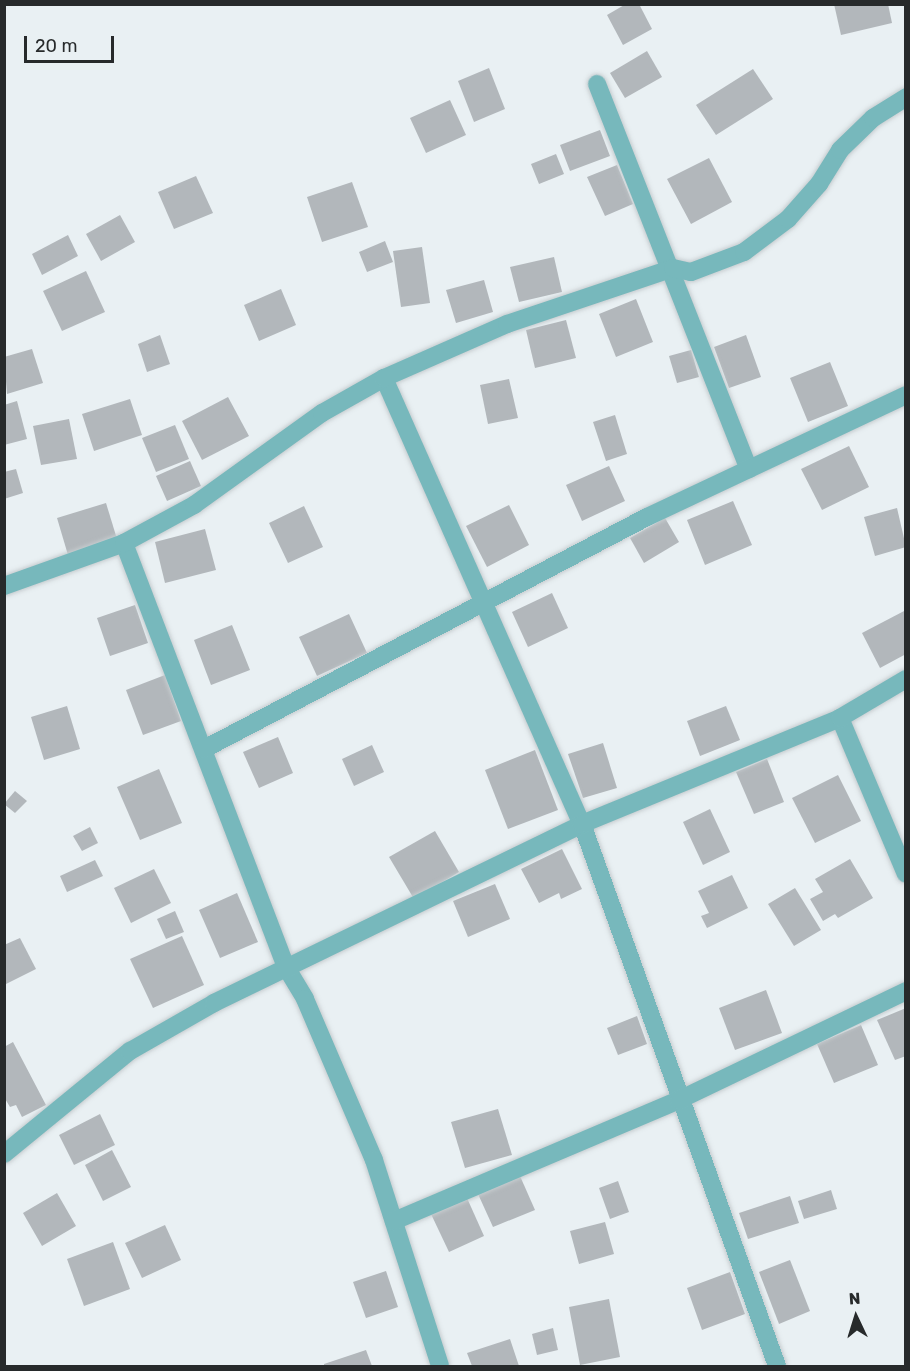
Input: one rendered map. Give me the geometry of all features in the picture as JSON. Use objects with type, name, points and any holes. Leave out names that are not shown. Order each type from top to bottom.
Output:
[{"type":"street","points":[[597,84],[673,268],[749,469]]},
{"type":"street","points":[[4,586],[124,543],[194,505],[322,413],[384,378],[507,324],[673,268],[691,272],[753,245],[788,219],[819,184],[840,150],[873,118],[906,97]]},
{"type":"street","points":[[384,378],[582,824],[679,1100],[777,1366]]},
{"type":"street","points":[[204,748],[647,517],[906,395]]},
{"type":"street","points":[[124,543],[286,967],[305,999],[374,1160],[440,1366]]},
{"type":"street","points":[[4,1154],[130,1051],[286,967],[582,824],[840,718],[906,679]]},
{"type":"street","points":[[840,718],[906,874]]},
{"type":"street","points":[[394,1221],[679,1100],[906,991]]},
{"type":"building","points":[[626,4],[639,4],[652,29],[623,45],[607,15]]},
{"type":"building","points":[[834,4],[888,4],[892,23],[841,35]]},
{"type":"building","points":[[647,51],[662,77],[625,98],[610,73]]},
{"type":"building","points":[[489,68],[505,109],[474,122],[458,81]]},
{"type":"building","points":[[753,69],[773,99],[716,135],[696,105]]},
{"type":"building","points":[[450,100],[466,135],[426,153],[410,118]]},
{"type":"building","points":[[600,130],[610,156],[570,171],[560,145]]},
{"type":"building","points":[[556,154],[564,174],[539,184],[531,164]]},
{"type":"building","points":[[709,158],[732,202],[691,224],[667,179]]},
{"type":"building","points":[[617,165],[633,204],[605,216],[587,177]]},
{"type":"building","points":[[196,176],[213,213],[174,229],[158,192]]},
{"type":"building","points":[[352,182],[368,227],[322,242],[307,197]]},
{"type":"building","points":[[120,215],[135,242],[101,261],[86,234]]},
{"type":"building","points":[[68,235],[78,256],[42,275],[32,254]]},
{"type":"building","points":[[385,241],[393,262],[367,272],[359,252]]},
{"type":"building","points":[[422,247],[430,303],[401,307],[393,251]]},
{"type":"building","points":[[554,257],[562,292],[519,302],[510,267]]},
{"type":"building","points":[[86,271],[105,312],[62,331],[43,291]]},
{"type":"building","points":[[484,280],[493,312],[456,323],[446,290]]},
{"type":"building","points":[[281,289],[296,325],[259,341],[244,305]]},
{"type":"building","points":[[636,299],[653,342],[616,357],[599,314]]},
{"type":"building","points":[[566,320],[576,358],[535,368],[526,330]]},
{"type":"building","points":[[160,335],[170,364],[147,372],[138,344]]},
{"type":"building","points":[[746,335],[761,377],[729,388],[714,347]]},
{"type":"building","points":[[32,349],[43,383],[7,394],[4,357]]},
{"type":"building","points":[[691,350],[699,377],[677,383],[669,356]]},
{"type":"building","points":[[830,362],[848,406],[808,422],[790,378]]},
{"type":"building","points":[[509,379],[518,418],[488,424],[480,385]]},
{"type":"building","points":[[228,397],[249,436],[202,460],[182,421]]},
{"type":"building","points":[[130,399],[142,435],[94,451],[82,414]]},
{"type":"building","points":[[17,401],[27,439],[4,445],[4,405]]},
{"type":"building","points":[[615,415],[627,454],[606,461],[593,422]]},
{"type":"building","points":[[69,419],[77,459],[41,465],[33,426]]},
{"type":"building","points":[[175,425],[189,459],[156,472],[142,438]]},
{"type":"building","points":[[849,446],[869,487],[822,510],[801,469]]},
{"type":"building","points":[[190,461],[201,486],[167,501],[156,476]]},
{"type":"building","points":[[609,466],[625,501],[582,521],[566,485]]},
{"type":"building","points":[[16,469],[23,493],[4,499],[4,472]]},
{"type":"building","points":[[733,501],[752,545],[705,565],[687,520]]},
{"type":"building","points":[[106,503],[117,539],[68,555],[57,518]]},
{"type":"building","points":[[509,505],[529,545],[487,567],[466,526]]},
{"type":"building","points":[[304,506],[323,547],[288,563],[269,523]]},
{"type":"building","points":[[897,508],[906,547],[875,556],[864,517]]},
{"type":"building","points":[[665,518],[679,542],[644,563],[630,538]]},
{"type":"building","points":[[205,529],[216,570],[165,583],[155,542]]},
{"type":"building","points":[[552,593],[568,628],[528,647],[512,612]]},
{"type":"building","points":[[135,605],[148,643],[110,656],[97,618]]},
{"type":"building","points":[[906,610],[906,654],[880,668],[862,633]]},
{"type":"building","points":[[349,614],[367,653],[317,676],[299,637]]},
{"type":"building","points":[[232,625],[250,670],[211,685],[194,640]]},
{"type":"building","points":[[165,675],[181,721],[143,735],[126,690]]},
{"type":"building","points":[[67,706],[80,749],[44,760],[31,717]]},
{"type":"building","points":[[726,706],[740,740],[700,756],[687,721]]},
{"type":"building","points":[[278,737],[293,773],[259,788],[243,752]]},
{"type":"building","points":[[603,743],[617,788],[583,798],[568,754]]},
{"type":"building","points":[[372,745],[384,772],[354,786],[342,759]]},
{"type":"building","points":[[535,750],[558,810],[508,829],[485,770]]},
{"type":"building","points":[[767,759],[784,802],[754,814],[736,772]]},
{"type":"building","points":[[159,769],[182,823],[140,840],[117,787]]},
{"type":"building","points":[[838,775],[861,821],[815,843],[792,798]]},
{"type":"building","points":[[15,791],[27,801],[15,813],[4,804]]},
{"type":"building","points":[[710,809],[730,852],[703,865],[683,822]]},
{"type":"building","points":[[90,827],[98,843],[82,851],[73,836]]},
{"type":"building","points":[[435,831],[459,872],[414,899],[389,857]]},
{"type":"building","points":[[562,849],[582,889],[561,899],[559,893],[539,903],[521,869]]},
{"type":"building","points":[[850,859],[873,898],[838,918],[835,914],[823,921],[810,899],[823,892],[815,879]]},
{"type":"building","points":[[95,860],[103,876],[67,892],[60,876]]},
{"type":"building","points":[[154,869],[171,903],[131,923],[114,888]]},
{"type":"building","points":[[732,875],[748,908],[707,928],[701,916],[709,913],[698,891]]},
{"type":"building","points":[[495,884],[510,919],[468,937],[453,901]]},
{"type":"building","points":[[795,888],[821,930],[794,946],[768,904]]},
{"type":"building","points":[[237,893],[258,942],[220,958],[199,910]]},
{"type":"building","points":[[175,911],[184,932],[166,939],[157,919]]},
{"type":"building","points":[[182,936],[204,985],[153,1008],[130,959]]},
{"type":"building","points":[[20,938],[36,969],[4,985],[4,945]]},
{"type":"building","points":[[766,990],[782,1033],[735,1050],[719,1008]]},
{"type":"building","points":[[906,1008],[906,1056],[895,1060],[877,1020]]},
{"type":"building","points":[[637,1016],[647,1044],[618,1055],[607,1028]]},
{"type":"building","points":[[861,1025],[878,1065],[834,1083],[817,1044]]},
{"type":"building","points":[[13,1042],[46,1105],[22,1117],[16,1105],[10,1107],[4,1097],[4,1047]]},
{"type":"building","points":[[498,1109],[512,1155],[465,1168],[451,1122]]},
{"type":"building","points":[[100,1114],[115,1145],[74,1165],[59,1135]]},
{"type":"building","points":[[112,1150],[131,1187],[103,1201],[85,1165]]},
{"type":"building","points":[[520,1176],[535,1210],[493,1227],[478,1194]]},
{"type":"building","points":[[618,1181],[629,1212],[610,1219],[599,1188]]},
{"type":"building","points":[[831,1190],[837,1209],[804,1219],[798,1201]]},
{"type":"building","points":[[57,1193],[76,1226],[42,1246],[23,1213]]},
{"type":"building","points":[[790,1196],[799,1223],[748,1239],[739,1213]]},
{"type":"building","points":[[467,1198],[484,1236],[449,1252],[431,1214]]},
{"type":"building","points":[[605,1222],[614,1254],[579,1264],[570,1231]]},
{"type":"building","points":[[165,1225],[181,1260],[142,1278],[125,1243]]},
{"type":"building","points":[[113,1242],[130,1289],[84,1306],[67,1259]]},
{"type":"building","points":[[790,1260],[810,1311],[779,1324],[759,1272]]},
{"type":"building","points":[[386,1271],[398,1307],[366,1318],[353,1282]]},
{"type":"building","points":[[730,1272],[745,1314],[702,1330],[687,1288]]},
{"type":"building","points":[[609,1299],[620,1357],[580,1365],[569,1307]]},
{"type":"building","points":[[553,1328],[558,1350],[537,1355],[532,1334]]},
{"type":"building","points":[[510,1339],[519,1366],[472,1366],[467,1353]]},
{"type":"building","points":[[366,1350],[372,1366],[324,1366],[324,1364]]}]
